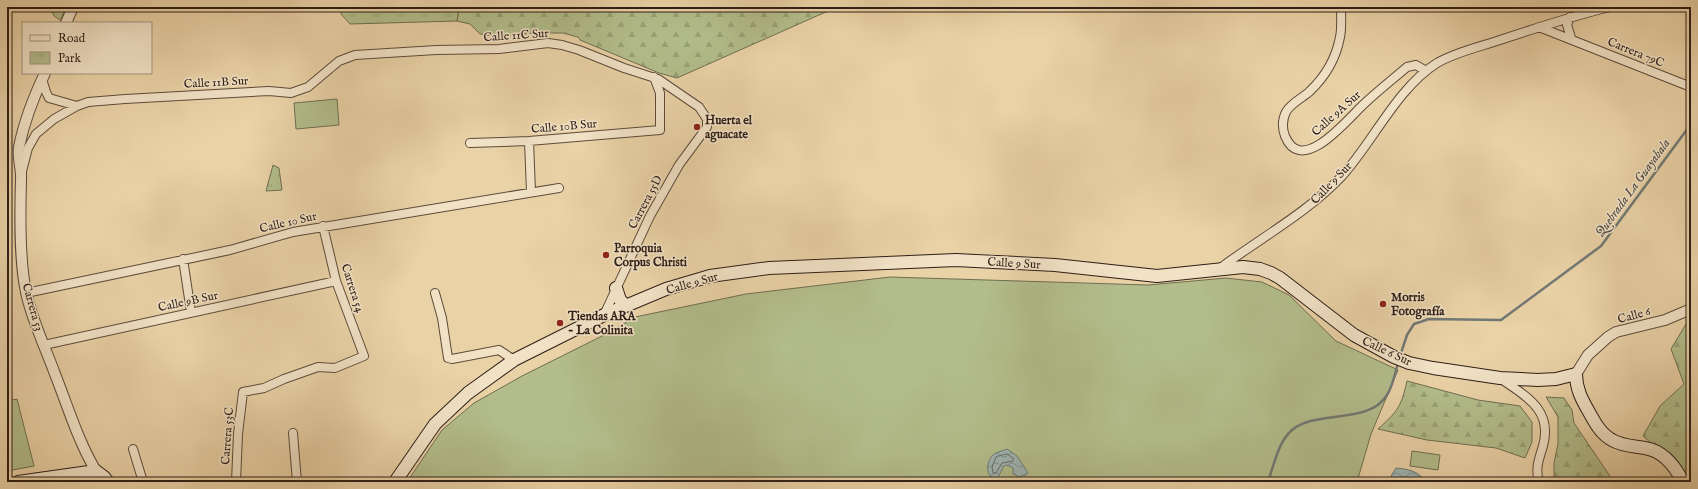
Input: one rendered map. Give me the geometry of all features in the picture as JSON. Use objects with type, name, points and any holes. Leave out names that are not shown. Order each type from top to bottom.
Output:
[{"type":"main road","name":"Calle 9 Sur","points":[[395,482],[435,424],[468,393],[514,360],[604,315],[666,289],[710,276],[769,268],[956,260],[1055,265],[1157,276],[1219,269]]},
{"type":"main road","name":"Calle 6 Sur","points":[[1219,269],[1243,267],[1271,273],[1292,286],[1354,335],[1399,359],[1427,367],[1500,378],[1538,380],[1556,379],[1576,374]]},
{"type":"main road","points":[[616,288],[620,300],[626,306]]},
{"type":"main road","points":[[1576,374],[1577,386],[1581,398],[1598,428],[1605,435],[1620,444],[1647,448],[1662,455],[1674,468],[1683,482]]},
{"type":"main road","points":[[18,482],[96,471]]},
{"type":"main road","name":"Carrera 53","points":[[96,471],[104,476],[108,482]]},
{"type":"street","points":[[66,22],[73,7]]},
{"type":"street","name":"Calle 9A Sur","points":[[1341,7],[1341,36],[1328,69],[1318,83],[1287,110],[1283,118],[1285,135],[1291,145],[1304,150],[1321,144],[1364,103],[1407,67],[1416,65],[1426,71]]},
{"type":"street","name":"Calle 9 Sur","points":[[1219,269],[1256,242],[1294,218],[1330,189],[1409,89],[1426,71],[1456,54],[1570,17],[1610,7]]},
{"type":"street","points":[[1570,17],[1567,26],[1571,38]]},
{"type":"street","name":"Carrera 79C","points":[[1539,27],[1571,38],[1691,87]]},
{"type":"street","name":"Calle 11C Sur","points":[[344,58],[355,55],[400,52],[499,49],[548,43],[579,50],[624,68],[654,77],[699,107]]},
{"type":"street","name":"Calle 11B Sur","points":[[22,172],[28,148],[36,134],[54,119],[77,106],[88,102],[125,98],[269,91],[291,93],[308,87],[344,58]]},
{"type":"street","points":[[43,76],[49,98],[77,106]]},
{"type":"street","name":"Carrera 53","points":[[43,76],[26,121],[18,158],[22,172],[22,245],[26,293],[44,345],[82,444],[96,471]]},
{"type":"street","points":[[654,77],[660,93]]},
{"type":"street","points":[[660,93],[665,83]]},
{"type":"street","name":"Calle 10B Sur","points":[[470,143],[529,141],[660,130],[660,93]]},
{"type":"street","name":"Carrera 55D","points":[[604,315],[650,216],[679,165],[707,127],[707,119],[699,107]]},
{"type":"street","points":[[529,141],[531,192]]},
{"type":"street","name":"Calle 10 Sur","points":[[26,293],[230,250],[293,232],[323,226],[421,212],[559,188]]},
{"type":"street","name":"Carrera 54","points":[[243,392],[264,388],[284,378],[318,367],[335,368],[364,356],[336,281],[323,226]]},
{"type":"street","points":[[183,259],[191,312]]},
{"type":"street","name":"Calle 9B Sur","points":[[44,345],[336,281]]},
{"type":"street","points":[[435,293],[442,318],[447,356],[452,359],[499,350],[514,360]]},
{"type":"street","name":"Calle 6","points":[[1576,374],[1588,355],[1608,337],[1616,332],[1665,320],[1691,308]]},
{"type":"street","points":[[1500,378],[1538,407],[1543,417],[1546,435],[1538,462],[1537,469],[1539,482]]},
{"type":"street","name":"Carrera 53C","points":[[236,482],[238,434],[243,392]]},
{"type":"street","points":[[293,433],[297,482]]},
{"type":"street","points":[[133,449],[143,482]]},
{"type":"green space","points":[[50,7],[67,7],[60,20],[54,16]]},
{"type":"green space","points":[[342,7],[459,7],[457,21],[350,24],[341,14]]},
{"type":"green space","points":[[459,7],[837,7],[677,78],[659,73],[580,40],[578,37],[563,33],[533,33],[499,37],[480,34],[470,24],[457,21]]},
{"type":"green space","points":[[337,99],[339,125],[296,129],[294,103]]},
{"type":"green space","points":[[273,165],[279,168],[282,190],[266,191]]},
{"type":"green space","points":[[890,277],[1148,285],[1226,278],[1262,282],[1289,295],[1336,341],[1398,370],[1371,434],[1357,482],[407,482],[442,430],[474,403],[522,376],[608,333],[635,317],[746,294]]},
{"type":"green space","points":[[1691,322],[1691,478],[1643,436],[1660,406],[1684,384],[1671,349],[1686,324]]},
{"type":"green space","points":[[1407,381],[1478,400],[1520,406],[1532,422],[1532,442],[1525,458],[1496,448],[1427,440],[1378,429],[1398,408],[1403,397]]},
{"type":"green space","points":[[1546,397],[1564,398],[1572,410],[1574,423],[1614,482],[1554,481],[1554,463],[1558,444],[1558,417]]},
{"type":"green space","points":[[17,399],[34,466],[7,471],[7,401]]},
{"type":"green space","points":[[1412,451],[1440,455],[1438,470],[1410,466]]},
{"type":"water","points":[[1007,449],[1017,456],[1028,473],[1019,478],[1013,474],[1013,468],[1007,465],[1004,466],[997,479],[992,478],[988,473],[988,463],[990,459],[994,454]]},
{"type":"water","points":[[1396,468],[1417,473],[1425,482],[1398,482],[1391,476]]},
{"type":"waterway","name":"Quebrada La Guayabala","points":[[1400,356],[1407,335],[1414,324],[1429,319],[1501,320],[1601,246],[1691,124]]},
{"type":"waterway","name":"Quebrada La Guayabala","points":[[1268,482],[1280,447],[1287,435],[1292,430],[1315,420],[1356,414],[1379,404],[1389,391],[1398,363]]},
{"type":"place","name":"Huerta el aguacate","points":[[697,127]]},
{"type":"place","name":"Parroquia Corpus Christi","points":[[606,255]]},
{"type":"place","name":"Morris Fotografía","points":[[1383,304]]},
{"type":"place","name":"Tiendas ARA - La Colinita","points":[[560,323]]}]
